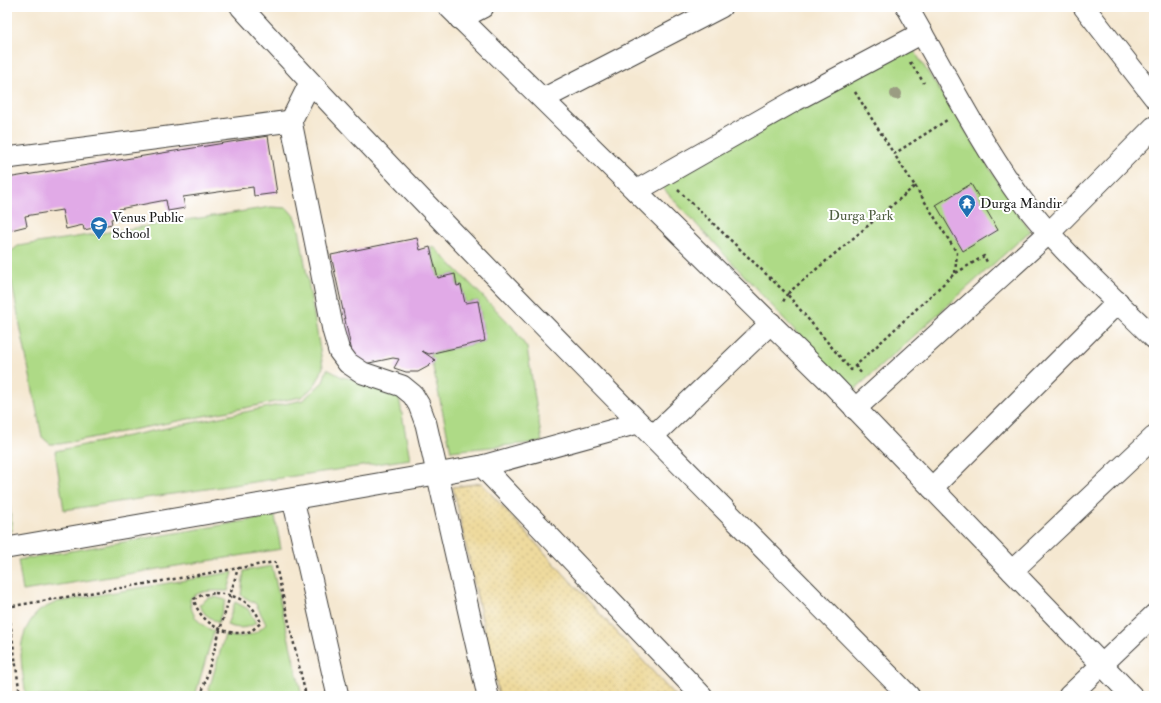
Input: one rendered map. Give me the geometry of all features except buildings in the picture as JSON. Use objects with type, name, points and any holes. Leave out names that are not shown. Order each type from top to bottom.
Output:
[{"type":"street","points":[[241,7],[310,82],[645,429],[909,696]]},
{"type":"street","points":[[454,13],[483,7]]},
{"type":"street","points":[[543,99],[722,7]]},
{"type":"street","points":[[907,7],[1004,173],[1023,201],[1084,269],[1154,338]]},
{"type":"street","points":[[1084,7],[1154,96]]},
{"type":"street","points":[[454,13],[771,323],[1132,696]]},
{"type":"street","points":[[636,191],[796,100],[922,33]]},
{"type":"street","points":[[310,82],[291,121],[331,322],[339,351],[348,363],[363,373],[402,386],[413,395],[426,424],[488,696]]},
{"type":"street","points":[[7,158],[291,121]]},
{"type":"street","points":[[855,409],[1050,232],[1154,127]]},
{"type":"street","points":[[932,488],[1118,302]]},
{"type":"street","points":[[7,548],[437,475],[645,429],[771,323]]},
{"type":"street","points":[[1012,572],[1154,437]]},
{"type":"street","points":[[482,466],[702,696]]},
{"type":"street","points":[[292,499],[338,696]]},
{"type":"street","points":[[1070,696],[1154,615]]},
{"type":"path","points":[[907,57],[927,88]]},
{"type":"path","points":[[679,186],[678,192],[787,294],[851,370],[956,273],[957,253],[853,88]]},
{"type":"path","points":[[894,154],[966,109]]},
{"type":"path","points":[[943,113],[947,120]]},
{"type":"path","points":[[771,323],[787,294],[914,186]]},
{"type":"path","points":[[8,607],[275,562],[306,696]]},
{"type":"path","points":[[201,696],[238,568]]},
{"type":"path","points":[[215,593],[230,595],[250,605],[257,614],[261,623],[251,631],[236,632],[220,629],[211,625],[202,618],[196,609],[194,599],[202,595],[215,593]]},
{"type":"path","points":[[7,598],[20,696]]},
{"type":"green space","name":"Durga Park","points":[[911,46],[1030,231],[852,392],[658,183]]},
{"type":"green space","points":[[271,207],[287,208],[294,216],[299,229],[323,367],[320,376],[312,388],[301,397],[60,444],[50,444],[42,437],[8,264],[9,253],[18,246]]},
{"type":"green space","points":[[430,247],[434,247],[512,326],[527,348],[542,442],[451,451],[432,363],[434,360],[429,354],[485,341],[478,301],[465,303],[461,285],[457,285],[455,274],[438,278]]},
{"type":"green space","points":[[327,369],[342,377],[382,384],[399,397],[410,459],[64,510],[55,451],[303,400],[323,382]]},
{"type":"green space","points":[[7,476],[12,531],[7,531]]},
{"type":"green space","points":[[275,516],[281,549],[23,591],[18,560]]},
{"type":"green space","points":[[272,566],[302,696],[207,696],[225,635],[237,637],[247,636],[262,628],[266,624],[256,604],[241,595],[244,571]]},
{"type":"green space","points":[[233,572],[228,591],[203,592],[190,599],[194,615],[200,623],[214,631],[195,696],[26,696],[21,663],[22,642],[30,622],[42,609],[57,602]]},
{"type":"green space","points":[[215,597],[226,600],[218,623],[205,614],[199,605],[208,598]]},
{"type":"green space","points":[[235,602],[248,609],[256,623],[242,628],[227,625]]},
{"type":"sand","points":[[481,483],[675,696],[499,696],[453,487]]},
{"type":"place","name":"Durga Mandir","points":[[967,218]]},
{"type":"place","name":"Venus Public School","points":[[99,240]]}]
